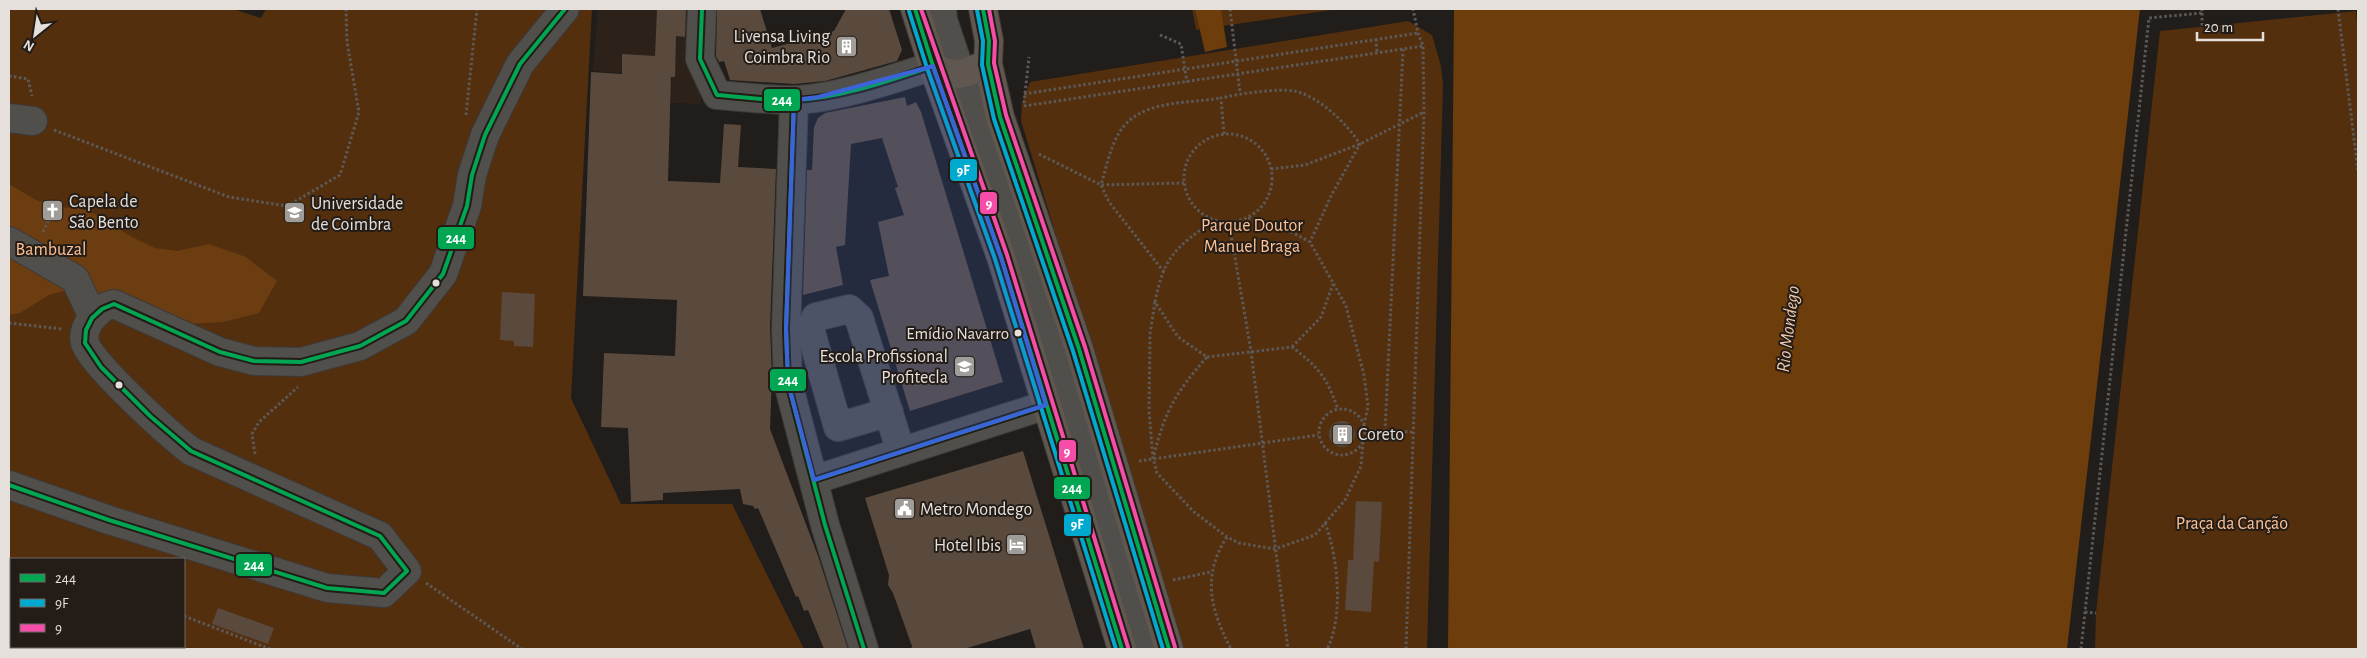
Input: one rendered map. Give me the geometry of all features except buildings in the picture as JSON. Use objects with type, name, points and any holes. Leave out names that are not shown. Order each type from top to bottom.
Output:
[{"type":"main road","points":[[915,9],[933,66],[1001,257],[1122,649]]},
{"type":"main road","points":[[983,9],[989,41],[988,64],[1000,117],[1079,349],[1169,649]]},
{"type":"main road","points":[[933,66],[948,75],[960,74],[988,64]]},
{"type":"street","points":[[9,485],[109,520],[327,588],[384,593],[407,571],[380,536],[244,477],[190,451],[168,434],[97,360],[85,344],[89,325],[106,305],[114,304],[220,352],[254,361],[301,362],[360,346],[406,321],[443,274],[467,206],[472,175],[484,135],[520,64],[565,9]]},
{"type":"street","points":[[702,9],[700,58],[717,95],[794,100],[818,97],[897,78],[933,66]]},
{"type":"street","points":[[942,9],[943,20],[960,74],[979,122],[1056,356],[1143,649]]},
{"type":"street","points":[[794,100],[798,329],[788,384],[825,525],[864,649]]},
{"type":"street","points":[[9,241],[75,279],[89,325]]},
{"type":"street","points":[[798,329],[816,317],[849,309],[859,318],[901,452]]},
{"type":"street","points":[[798,329],[838,427],[889,412]]},
{"type":"street","points":[[814,480],[1046,405]]},
{"type":"path","points":[[9,76],[28,79],[33,99],[21,120],[230,197],[287,206],[340,174],[346,157],[359,112],[347,42],[346,9]]},
{"type":"path","points":[[1230,9],[1240,93]]},
{"type":"path","points":[[1406,649],[1424,112],[1423,46],[1413,9]]},
{"type":"path","points":[[2202,9],[2202,26]]},
{"type":"path","points":[[2338,9],[2358,170]]},
{"type":"path","points":[[2081,649],[2149,18],[2202,14]]},
{"type":"path","points":[[1024,94],[1418,33]]},
{"type":"path","points":[[1160,35],[1181,44],[1188,82]]},
{"type":"path","points":[[1376,39],[1377,53]]},
{"type":"path","points":[[1024,106],[1423,46]]},
{"type":"path","points":[[1385,431],[1403,49]]},
{"type":"path","points":[[1026,112],[1024,94],[1029,57]]},
{"type":"path","points":[[1164,272],[1109,202],[1101,185],[1119,133],[1132,117],[1152,108],[1221,98],[1240,93],[1295,92],[1329,110],[1351,131],[1360,144]]},
{"type":"path","points":[[1221,98],[1224,134]]},
{"type":"path","points":[[1271,169],[1305,164],[1360,144],[1424,112]]},
{"type":"path","points":[[1224,134],[1245,138],[1257,145],[1266,156],[1271,169],[1272,184],[1268,198],[1260,210],[1247,218],[1229,223],[1214,220],[1199,212],[1188,199],[1184,183],[1184,170],[1196,147],[1206,139],[1224,134]]},
{"type":"path","points":[[1310,242],[1332,194],[1360,144]]},
{"type":"path","points":[[1036,145],[1039,154],[1101,185],[1184,183]]},
{"type":"path","points":[[1214,220],[1180,245],[1170,257],[1155,302],[1150,334],[1149,411],[1153,458],[1157,473],[1193,510],[1227,537],[1239,543],[1275,549],[1316,535],[1345,500],[1362,466],[1364,425],[1368,406],[1364,375],[1346,306],[1310,242],[1278,225],[1247,218]]},
{"type":"path","points":[[1229,223],[1251,351],[1288,649]]},
{"type":"path","points":[[1153,458],[1162,425],[1180,388],[1207,357],[1292,346],[1321,316],[1334,284]]},
{"type":"path","points":[[1155,302],[1178,337],[1207,357]]},
{"type":"path","points":[[9,323],[89,325]]},
{"type":"path","points":[[1292,346],[1313,363],[1325,377],[1338,409]]},
{"type":"path","points":[[244,477],[255,460],[252,434],[259,422],[298,387],[301,362]]},
{"type":"path","points":[[1363,440],[1352,453],[1343,455],[1326,450],[1318,435],[1321,421],[1326,415],[1338,409],[1353,412],[1364,425]]},
{"type":"path","points":[[1365,430],[1412,432]]},
{"type":"path","points":[[1133,463],[1153,458],[1318,435]]},
{"type":"path","points":[[1325,523],[1333,542],[1336,588],[1336,617],[1327,649]]},
{"type":"path","points":[[1227,537],[1218,551],[1211,572],[1213,603],[1218,625],[1231,649]]},
{"type":"path","points":[[407,571],[522,649]]},
{"type":"path","points":[[1169,581],[1211,572]]},
{"type":"path","points":[[2085,612],[2096,613]]},
{"type":"path","points":[[185,616],[270,649]]},
{"type":"highlighted area","points":[[933,66],[1001,257],[1046,405],[814,480],[788,383],[786,329],[794,100],[818,97]]},
{"type":"shaded area","points":[[598,9],[691,9],[689,61],[692,75],[700,87],[701,104],[671,103],[672,76],[593,71]]},
{"type":"green space","name":"Universidade de Coimbra","points":[[9,9],[233,9],[261,18],[266,9],[592,9],[571,398],[621,504],[732,504],[804,649],[30,648],[185,648],[185,558],[10,558],[9,640]]},
{"type":"green space","points":[[1192,9],[1338,9],[1196,30]]},
{"type":"green space","name":"Praça da Canção","points":[[2356,11],[2358,36],[2358,649],[2095,649],[2096,613],[2160,31]]},
{"type":"green space","name":"Parque Doutor Manuel Braga","points":[[1408,21],[1432,35],[1441,66],[1443,85],[1427,649],[1183,649],[1021,121],[1022,103],[1030,82]]},
{"type":"green space","name":"Bambuzal","points":[[9,184],[34,199],[55,207],[79,208],[103,217],[128,235],[155,248],[177,251],[209,244],[246,257],[277,281],[259,313],[223,322],[184,324],[96,295],[71,289],[49,295],[20,313],[9,315]]},
{"type":"water","points":[[1195,9],[1221,9],[1227,47],[1205,52]]},
{"type":"water","name":"Rio Mondego","points":[[1454,9],[2140,9],[2067,649],[1448,649]]},
{"type":"transit line","name":"244","points":[[9,485],[109,520],[327,588],[384,593],[407,571],[380,536],[191,451],[150,416],[101,367],[85,343],[86,330],[92,318],[102,309],[114,304],[220,352],[254,361],[301,362],[360,346],[406,321],[443,274],[467,206],[472,175],[485,135],[520,64],[565,9]]},
{"type":"transit line","name":"244","points":[[702,9],[700,59],[717,95],[775,100],[812,99],[865,88],[933,66]]},
{"type":"transit line","name":"244","points":[[915,9],[933,66],[1001,257],[1122,649]]},
{"type":"transit line","name":"9","points":[[921,9],[1007,255],[1128,647]]},
{"type":"transit line","name":"244","points":[[983,9],[989,41],[988,64],[1000,117],[1079,349],[1169,649]]},
{"type":"transit line","name":"9","points":[[989,9],[995,41],[994,63],[1006,115],[1085,347],[1175,647]]},
{"type":"transit line","name":"9F","points":[[977,10],[983,41],[982,65],[994,119],[1073,351],[1163,649]]},
{"type":"transit line","name":"9F","points":[[909,11],[927,68],[995,259],[1116,649]]},
{"type":"transit line","name":"244","points":[[794,100],[786,329],[788,383],[825,525],[864,649]]},
{"type":"transit line","name":"244","points":[[814,480],[1046,405]]},
{"type":"place","name":"Livensa Living Coimbra Rio","points":[[846,46]]},
{"type":"place","name":"Capela de São Bento","points":[[53,211]]},
{"type":"place","name":"Universidade de Coimbra","points":[[295,213]]},
{"type":"place","name":"Emídio Navarro","points":[[1018,333]]},
{"type":"place","name":"Escola Profissional Profitecla","points":[[964,366]]},
{"type":"place","name":"Coreto","points":[[1342,434]]},
{"type":"place","name":"Metro Mondego","points":[[904,509]]},
{"type":"place","name":"Hotel Ibis","points":[[1017,545]]}]
